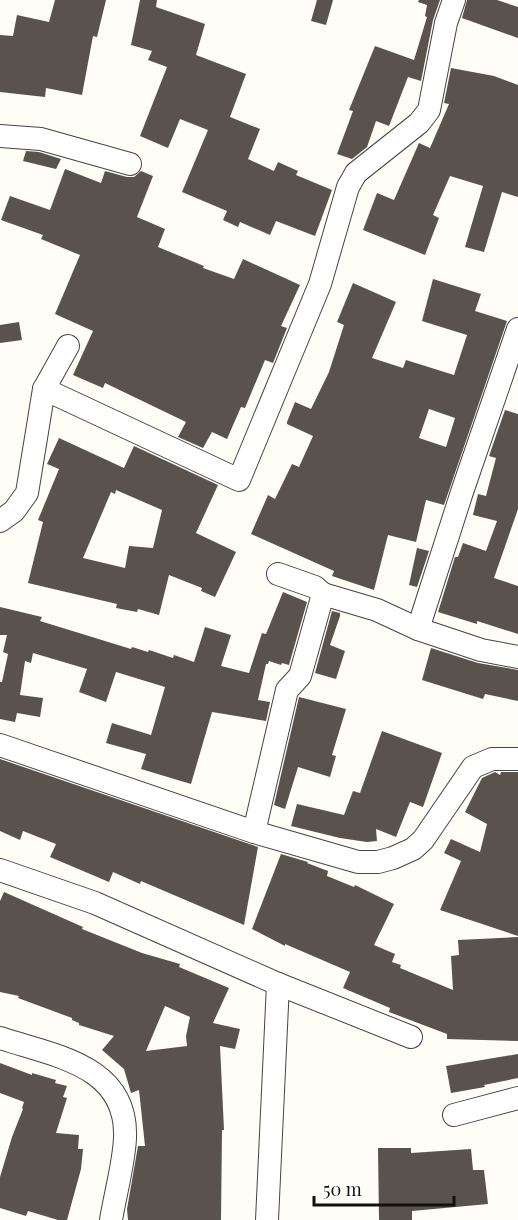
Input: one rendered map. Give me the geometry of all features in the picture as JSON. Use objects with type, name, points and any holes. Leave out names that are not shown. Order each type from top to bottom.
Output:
[{"type":"street","points":[[44,389],[239,480],[320,284],[348,187],[361,168],[419,123],[429,110],[445,30],[454,0]]},
{"type":"street","points":[[0,136],[41,138],[130,164]]},
{"type":"street","points":[[418,628],[518,329]]},
{"type":"street","points":[[0,521],[14,511],[27,493],[44,389],[68,346]]},
{"type":"street","points":[[278,574],[315,587],[323,594],[377,610],[418,628],[481,650],[518,657]]},
{"type":"street","points":[[254,832],[286,690],[300,676],[323,594]]},
{"type":"street","points":[[0,745],[254,832],[358,862],[378,862],[413,849],[423,840],[473,767],[492,759],[518,759]]},
{"type":"street","points":[[0,870],[95,903],[278,984],[411,1036]]},
{"type":"street","points":[[267,1220],[278,984]]},
{"type":"street","points":[[0,1038],[81,1065],[99,1075],[115,1092],[123,1112],[125,1138],[111,1220]]},
{"type":"street","points":[[454,1114],[518,1098]]},
{"type":"building","points":[[55,0],[106,0],[97,37],[93,36],[82,95],[46,88],[45,97],[0,92],[0,35],[13,36],[17,15],[49,22]]},
{"type":"building","points":[[140,0],[157,0],[156,7],[205,24],[196,55],[246,74],[230,117],[260,129],[248,159],[274,171],[278,162],[298,171],[296,175],[332,190],[315,236],[276,221],[270,235],[240,222],[238,227],[223,220],[227,211],[182,192],[208,130],[180,119],[168,148],[140,136],[167,67],[148,60],[152,51],[131,45]]},
{"type":"building","points":[[317,0],[333,0],[326,25],[311,21]]},
{"type":"building","points":[[419,0],[440,0],[433,20],[421,81],[408,77],[389,126],[376,121],[367,147],[352,159],[337,154],[353,111],[349,110],[375,46],[414,60],[427,17],[425,16],[427,5],[418,2]]},
{"type":"building","points":[[467,0],[497,0],[518,7],[518,38],[462,18]]},
{"type":"building","points":[[451,68],[494,76],[518,85],[518,197],[502,192],[484,252],[465,247],[483,186],[450,176],[433,215],[439,218],[425,255],[363,230],[377,193],[394,200],[419,143],[430,148],[449,104],[444,103]]},
{"type":"building","points":[[26,151],[39,152],[61,159],[56,169],[23,161]]},
{"type":"building","points":[[65,169],[101,183],[105,171],[134,177],[141,171],[153,176],[137,217],[165,229],[158,247],[204,266],[203,268],[234,279],[243,259],[300,285],[281,326],[287,328],[273,363],[265,360],[245,408],[241,407],[227,439],[212,432],[203,448],[178,437],[186,422],[105,383],[103,388],[73,375],[93,331],[55,314],[80,255],[41,239],[43,235],[1,220],[10,196],[50,210]]},
{"type":"building","points":[[433,279],[481,294],[475,311],[507,321],[444,505],[426,500],[416,542],[388,535],[374,590],[332,576],[334,571],[251,534],[268,495],[275,499],[292,464],[299,467],[313,436],[287,422],[295,402],[311,409],[329,372],[344,325],[337,322],[353,283],[396,302],[372,358],[403,368],[406,360],[454,375],[467,335],[422,321]],"holes":[[[429,409],[455,418],[446,447],[419,438]]]},
{"type":"building","points":[[19,322],[22,340],[0,343],[0,325]]},
{"type":"building","points":[[505,410],[518,414],[518,509],[494,578],[518,586],[518,634],[438,612],[455,557],[458,557],[463,543],[486,551],[497,521],[473,515],[478,494],[486,496],[496,458],[489,456]]},
{"type":"building","points":[[59,438],[124,468],[134,446],[218,485],[196,533],[236,552],[215,597],[201,591],[202,588],[169,575],[159,615],[138,609],[137,612],[116,608],[117,604],[28,583],[43,522],[38,520],[59,469],[47,464]],"holes":[[[116,490],[162,510],[153,548],[129,546],[125,568],[83,558],[111,492],[115,494]]]},
{"type":"building","points":[[417,548],[429,551],[417,587],[409,585]]},
{"type":"building","points":[[283,592],[307,602],[289,665],[269,661],[266,664],[258,700],[270,702],[266,721],[212,712],[191,784],[141,769],[146,754],[106,743],[112,723],[151,735],[165,687],[116,672],[106,702],[79,692],[87,669],[33,653],[31,663],[25,661],[20,695],[43,698],[40,717],[17,713],[15,722],[0,719],[0,682],[2,682],[8,654],[3,652],[7,635],[0,635],[0,607],[42,617],[40,621],[131,649],[132,647],[148,652],[149,650],[173,658],[174,655],[194,662],[205,627],[231,635],[221,666],[249,673],[262,633],[266,634]]},
{"type":"building","points":[[332,611],[340,613],[340,616],[330,645],[345,651],[336,679],[315,673]]},
{"type":"building","points":[[431,648],[478,663],[518,670],[518,701],[485,694],[483,699],[422,680]]},
{"type":"building","points":[[299,697],[346,709],[332,755],[336,756],[330,777],[298,767],[285,809],[274,805]]},
{"type":"building","points":[[382,731],[442,753],[423,807],[410,802],[396,837],[376,829],[377,841],[367,842],[291,826],[297,804],[344,815],[353,791],[360,793]]},
{"type":"building","points":[[0,759],[258,847],[244,925],[141,881],[140,884],[113,872],[109,882],[50,857],[56,844],[23,831],[20,840],[0,831]]},
{"type":"building","points":[[495,772],[500,775],[501,772],[518,772],[518,936],[440,910],[461,861],[444,853],[451,839],[480,852],[487,824],[465,812],[482,778]]},
{"type":"building","points":[[281,854],[308,862],[328,871],[327,876],[354,887],[355,885],[394,904],[374,945],[395,954],[392,962],[401,965],[400,968],[453,990],[451,956],[459,955],[458,940],[518,937],[518,1041],[447,1039],[447,1034],[389,1012],[390,1008],[343,988],[350,972],[285,944],[285,946],[252,929]]},
{"type":"building","points":[[4,892],[83,927],[82,929],[142,953],[180,964],[179,967],[229,988],[213,1023],[240,1029],[235,1049],[220,1046],[224,1130],[222,1130],[221,1220],[128,1220],[127,1209],[138,1146],[145,1146],[139,1090],[131,1093],[124,1069],[102,1050],[114,1036],[79,1025],[72,1018],[18,998],[19,996],[0,992],[0,901]],"holes":[[[165,1006],[190,1017],[186,1036],[187,1046],[146,1051]]]},
{"type":"building","points":[[518,1054],[518,1078],[451,1093],[446,1066]]},
{"type":"building","points":[[0,1063],[32,1075],[32,1073],[56,1080],[55,1083],[67,1086],[63,1097],[67,1098],[56,1133],[79,1135],[78,1149],[83,1149],[81,1169],[67,1220],[58,1220],[28,1211],[26,1216],[0,1208],[0,1177],[24,1102],[0,1093]]},
{"type":"building","points":[[378,1148],[411,1148],[411,1153],[471,1149],[473,1170],[484,1170],[488,1204],[412,1211],[412,1220],[379,1220]]}]
